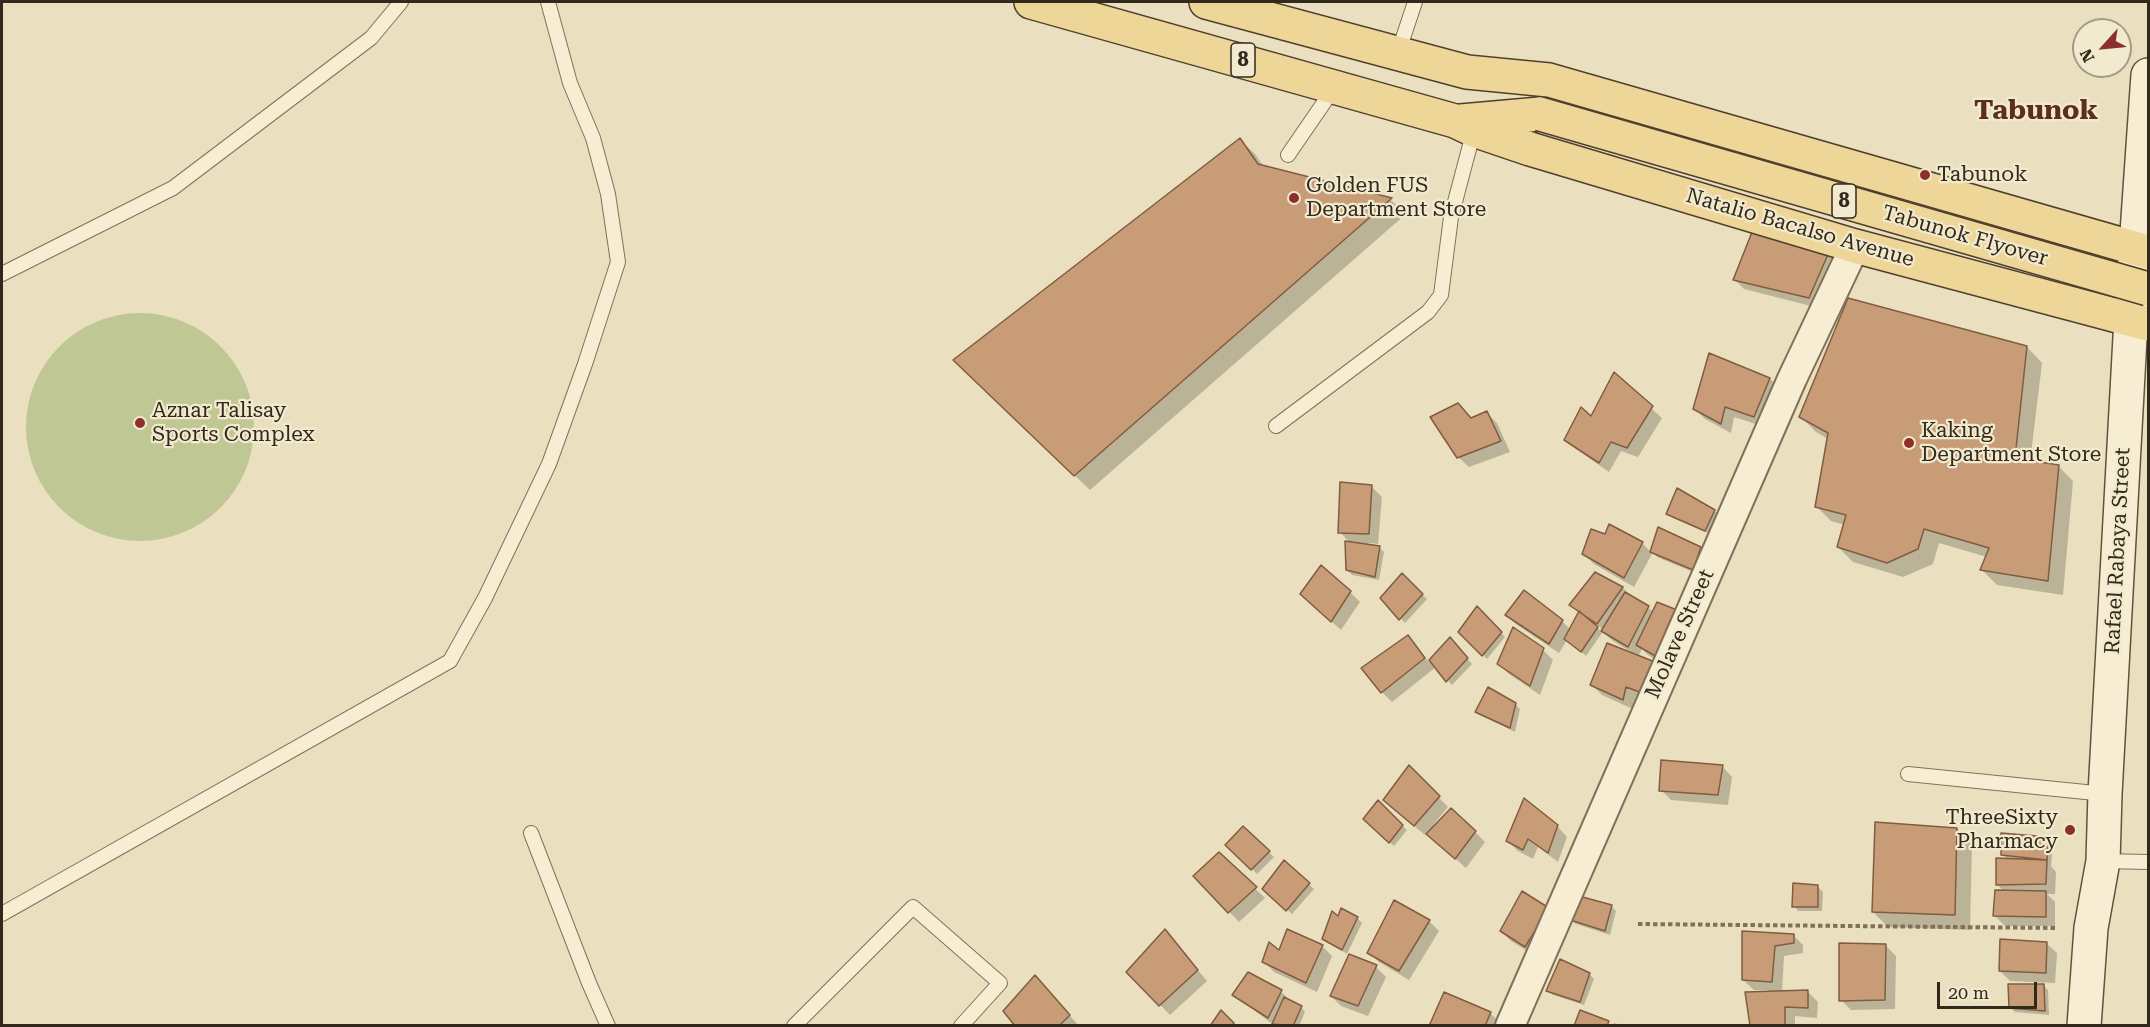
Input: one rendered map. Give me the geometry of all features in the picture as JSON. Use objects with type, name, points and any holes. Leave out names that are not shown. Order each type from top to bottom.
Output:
[{"type":"main road","name":"Natalio Bacalso Avenue","points":[[1031,2],[1335,86],[1855,246],[2140,321]]},
{"type":"main road","name":"8","points":[[1206,2],[1467,72],[1540,114]]},
{"type":"main road","points":[[1467,72],[1549,80],[2142,250]]},
{"type":"main road","name":"Rafael Rabaya Street","points":[[2084,1026],[2091,928],[2103,861],[2104,794],[2140,321],[2148,75]]},
{"type":"main road","name":"Natalio Bacalso Avenue","points":[[1464,126],[1540,114]]},
{"type":"main road","name":"Tabunok Flyover","points":[[1540,114],[2148,289]]},
{"type":"street","name":"Molave Street","points":[[1510,1026],[1787,390],[1855,246]]},
{"type":"lane","points":[[2,274],[173,188],[371,38],[401,2]]},
{"type":"lane","points":[[2,914],[450,661],[484,598],[549,464],[618,262],[608,194],[593,138],[570,83],[548,2]]},
{"type":"lane","points":[[1398,53],[1415,2]]},
{"type":"lane","points":[[1288,155],[1335,86]]},
{"type":"lane","points":[[1276,426],[1428,312],[1436,303],[1441,295],[1464,126]]},
{"type":"lane","points":[[1908,774],[2104,794]]},
{"type":"lane","points":[[531,833],[608,1026]]},
{"type":"lane","points":[[2103,861],[2148,862]]},
{"type":"lane","points":[[794,1026],[913,907],[1000,984],[961,1026]]},
{"type":"path","points":[[1638,924],[2091,928]]},
{"type":"green space","name":"Aznar Talisay Sports Complex","points":[[129,313],[151,313],[173,317],[194,326],[213,338],[229,354],[250,394],[254,427],[250,460],[246,471],[229,500],[213,516],[173,537],[151,541],[129,541],[107,537],[86,528],[67,516],[51,500],[30,460],[26,438],[26,416],[30,394],[39,373],[51,354],[67,338],[107,317]]},
{"type":"building","points":[[1240,138],[1258,164],[1392,198],[1074,476],[953,360]]},
{"type":"building","points":[[1756,222],[1833,243],[1809,298],[1733,280]]},
{"type":"building","points":[[1848,298],[2027,346],[2015,458],[2059,465],[2048,581],[1980,570],[1989,548],[1924,529],[1918,549],[1887,563],[1837,547],[1846,515],[1815,507],[1828,433],[1799,417]]},
{"type":"building","points":[[1709,353],[1770,378],[1754,417],[1725,407],[1721,424],[1693,409]]},
{"type":"building","points":[[1614,372],[1653,406],[1627,448],[1611,442],[1599,463],[1564,440],[1581,407],[1591,416]]},
{"type":"building","points":[[1458,403],[1471,418],[1487,411],[1501,441],[1457,458],[1430,417]]},
{"type":"building","points":[[1340,482],[1372,485],[1369,534],[1338,533]]},
{"type":"building","points":[[1677,488],[1715,510],[1705,531],[1666,514]]},
{"type":"building","points":[[1609,524],[1643,542],[1624,578],[1582,554],[1591,529],[1605,534]]},
{"type":"building","points":[[1658,527],[1701,547],[1693,570],[1650,552]]},
{"type":"building","points":[[1345,541],[1380,546],[1375,577],[1346,570]]},
{"type":"building","points":[[1321,565],[1351,591],[1331,622],[1300,594]]},
{"type":"building","points":[[1595,572],[1623,587],[1597,624],[1569,605]]},
{"type":"building","points":[[1402,573],[1423,594],[1399,620],[1380,598]]},
{"type":"building","points":[[1524,590],[1563,620],[1549,644],[1505,615]]},
{"type":"building","points":[[1625,592],[1649,606],[1628,647],[1601,631]]},
{"type":"building","points":[[1657,602],[1682,612],[1659,658],[1636,645]]},
{"type":"building","points":[[1477,606],[1502,632],[1482,656],[1458,632]]},
{"type":"building","points":[[1579,611],[1598,627],[1581,652],[1564,639]]},
{"type":"building","points":[[1513,627],[1544,648],[1530,686],[1497,664]]},
{"type":"building","points":[[1408,635],[1425,658],[1381,693],[1361,668]]},
{"type":"building","points":[[1450,637],[1468,658],[1446,682],[1429,660]]},
{"type":"building","points":[[1607,643],[1655,662],[1645,694],[1626,687],[1623,700],[1590,685]]},
{"type":"building","points":[[1488,687],[1516,703],[1510,728],[1475,712]]},
{"type":"building","points":[[1661,760],[1723,765],[1718,795],[1659,791]]},
{"type":"building","points":[[1409,765],[1440,796],[1414,826],[1383,800]]},
{"type":"building","points":[[1524,798],[1558,825],[1548,853],[1528,839],[1523,850],[1506,841]]},
{"type":"building","points":[[1378,800],[1403,825],[1389,843],[1363,819]]},
{"type":"building","points":[[1451,808],[1476,831],[1455,859],[1426,834]]},
{"type":"building","points":[[1875,822],[1957,828],[1955,915],[1872,912]]},
{"type":"building","points":[[1243,826],[1270,851],[1251,870],[1225,845]]},
{"type":"building","points":[[2001,833],[2049,837],[2047,860],[2001,855]]},
{"type":"building","points":[[1219,852],[1257,887],[1228,913],[1193,876]]},
{"type":"building","points":[[1996,858],[2047,860],[2046,884],[1996,885]]},
{"type":"building","points":[[1284,860],[1310,883],[1286,911],[1262,889]]},
{"type":"building","points":[[1793,883],[1818,885],[1818,907],[1792,907]]},
{"type":"building","points":[[1995,890],[2046,891],[2046,917],[1993,916]]},
{"type":"building","points":[[1522,891],[1549,908],[1525,947],[1500,931]]},
{"type":"building","points":[[1575,895],[1612,905],[1605,931],[1570,920]]},
{"type":"building","points":[[1394,900],[1430,920],[1399,971],[1367,953]]},
{"type":"building","points":[[1341,908],[1358,917],[1342,950],[1322,939],[1332,911],[1338,916]]},
{"type":"building","points":[[1165,929],[1198,970],[1159,1006],[1126,972]]},
{"type":"building","points":[[1287,929],[1323,945],[1306,983],[1262,962],[1269,942],[1279,950]]},
{"type":"building","points":[[1742,931],[1794,934],[1794,943],[1775,946],[1772,982],[1742,980]]},
{"type":"building","points":[[2000,939],[2047,942],[2046,973],[1999,971]]},
{"type":"building","points":[[1839,943],[1886,944],[1885,1000],[1839,1001]]},
{"type":"building","points":[[1349,954],[1377,965],[1358,1006],[1330,996]]},
{"type":"building","points":[[1560,959],[1590,973],[1580,1002],[1546,991]]},
{"type":"building","points":[[1248,972],[1282,990],[1268,1018],[1232,995]]},
{"type":"building","points":[[1035,975],[1070,1015],[1059,1026],[1015,1026],[1003,1011]]},
{"type":"building","points":[[2008,984],[2044,984],[2045,1011],[2009,1008]]},
{"type":"building","points":[[1808,990],[1808,1008],[1785,1007],[1785,1026],[1750,1026],[1745,992]]},
{"type":"building","points":[[1444,992],[1491,1012],[1485,1026],[1429,1026]]},
{"type":"building","points":[[1284,997],[1302,1006],[1293,1026],[1272,1024]]},
{"type":"building","points":[[1221,1010],[1234,1023],[1232,1026],[1210,1026]]},
{"type":"building","points":[[1580,1010],[1609,1021],[1607,1026],[1574,1026]]},
{"type":"place","name":"Tabunok","points":[[1925,175]]},
{"type":"place","name":"Golden FUS Department Store","points":[[1294,198]]},
{"type":"place","name":"Aznar Talisay Sports Complex","points":[[140,423]]},
{"type":"place","name":"Kaking Department Store","points":[[1909,443]]},
{"type":"place","name":"ThreeSixty Pharmacy","points":[[2070,830]]},
{"type":"district","name":"Tabunok","points":[[2036,111]]}]
